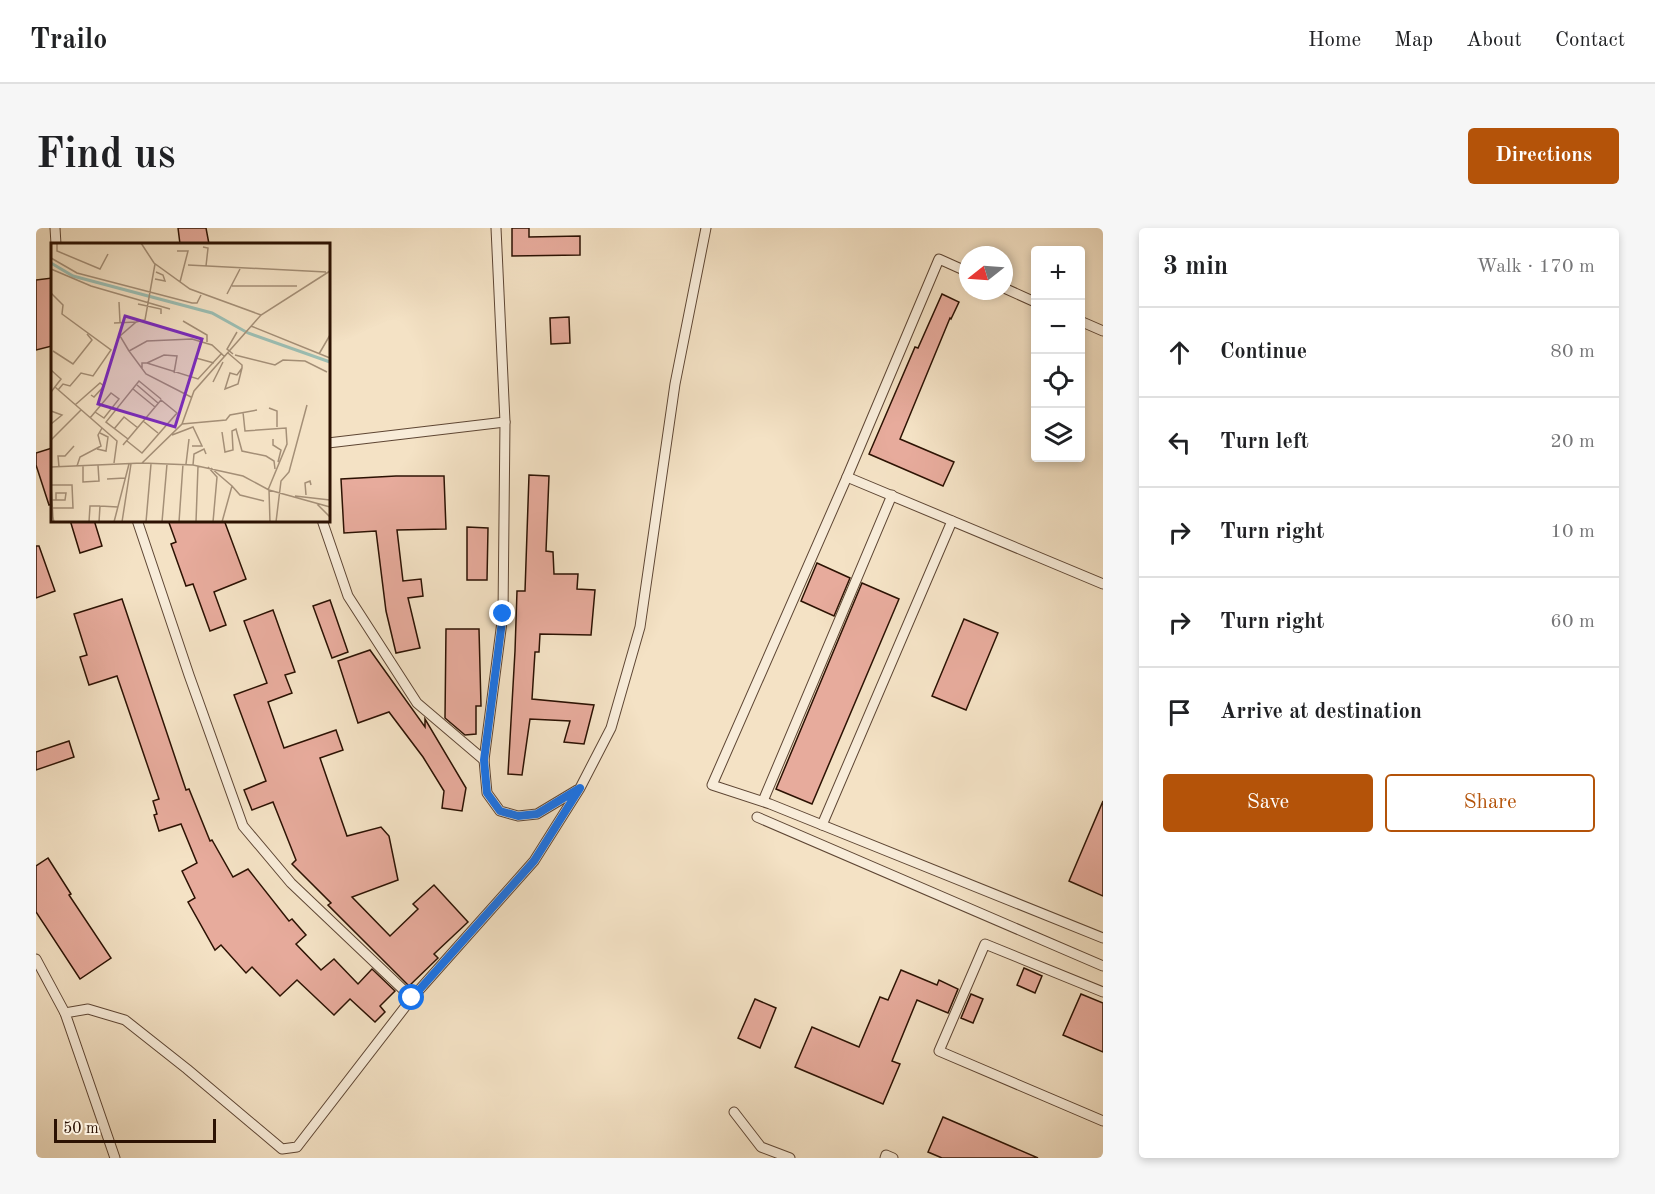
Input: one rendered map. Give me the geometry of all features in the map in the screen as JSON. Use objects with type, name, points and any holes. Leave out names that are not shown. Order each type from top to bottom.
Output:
[{"type":"lane","points":[[55,228],[56,243]]},
{"type":"lane","points":[[496,228],[505,422],[503,614],[484,760],[487,793],[500,811],[518,816],[537,814],[580,788]]},
{"type":"lane","points":[[65,1014],[88,1009],[125,1020],[282,1149],[297,1147],[412,998],[534,861],[580,788],[611,728],[640,627],[675,384],[706,228]]},
{"type":"lane","points":[[959,268],[939,259],[847,477],[712,785],[763,801],[1103,938]]},
{"type":"lane","points":[[1013,292],[1031,300]]},
{"type":"lane","points":[[1085,323],[1103,331]]},
{"type":"lane","points":[[330,443],[505,422]]},
{"type":"lane","points":[[847,477],[1103,584]]},
{"type":"lane","points":[[763,801],[892,495]]},
{"type":"lane","points":[[822,825],[952,521]]},
{"type":"lane","points":[[137,522],[243,826],[291,883],[412,998]]},
{"type":"lane","points":[[323,522],[348,596],[417,703],[484,760]]},
{"type":"lane","points":[[757,817],[1103,966]]},
{"type":"lane","points":[[1103,992],[985,944],[939,1051],[1103,1120]]},
{"type":"lane","points":[[36,959],[65,1014],[115,1158]]},
{"type":"lane","points":[[734,1112],[761,1147],[790,1158]]},
{"type":"lane","points":[[885,1158],[886,1155],[893,1158]]},
{"type":"building","points":[[178,228],[206,228],[209,243],[180,243]]},
{"type":"building","points":[[512,228],[529,228],[529,237],[580,236],[580,255],[512,256]]},
{"type":"building","points":[[51,278],[51,346],[36,350],[36,280]]},
{"type":"building","points":[[942,294],[959,302],[950,318],[900,439],[954,462],[943,486],[869,454],[915,347],[918,348]]},
{"type":"building","points":[[569,317],[570,343],[551,344],[550,318]]},
{"type":"building","points":[[51,448],[51,504],[49,505],[36,465],[36,453]]},
{"type":"building","points":[[529,475],[549,476],[546,551],[553,552],[554,574],[578,574],[577,589],[595,590],[591,635],[540,634],[539,652],[535,652],[532,699],[594,705],[584,744],[564,742],[570,721],[530,719],[522,775],[508,774],[517,591],[525,591]]},
{"type":"building","points":[[444,476],[446,529],[397,530],[403,581],[421,579],[423,596],[408,598],[420,648],[396,653],[386,611],[376,531],[344,533],[341,479]]},
{"type":"building","points":[[71,522],[95,522],[102,546],[80,553]]},
{"type":"building","points":[[169,522],[225,522],[246,579],[214,592],[226,625],[210,631],[193,584],[186,586],[171,544],[176,542]]},
{"type":"building","points":[[467,527],[488,528],[487,580],[467,580]]},
{"type":"building","points":[[36,546],[39,546],[55,591],[36,598]]},
{"type":"building","points":[[817,563],[850,578],[834,616],[801,601]]},
{"type":"building","points":[[862,583],[899,599],[812,804],[776,789]]},
{"type":"building","points":[[122,599],[186,790],[189,789],[210,841],[212,840],[233,877],[248,869],[289,921],[292,919],[306,935],[296,944],[321,970],[334,959],[358,984],[372,969],[395,991],[380,1006],[385,1012],[375,1022],[350,999],[334,1015],[297,980],[280,996],[252,967],[246,973],[221,945],[215,950],[188,902],[195,898],[182,871],[197,863],[181,824],[159,831],[153,801],[159,799],[117,676],[89,685],[80,657],[87,655],[74,614]]},
{"type":"building","points":[[330,600],[348,652],[332,658],[313,606]]},
{"type":"building","points":[[273,610],[295,672],[285,675],[292,693],[268,702],[284,748],[336,730],[343,750],[320,758],[347,836],[381,827],[389,836],[398,880],[352,897],[390,936],[418,909],[413,904],[434,885],[468,922],[434,954],[438,958],[409,986],[328,905],[331,903],[292,864],[296,860],[273,802],[252,810],[244,790],[266,781],[234,695],[267,683],[244,621]]},
{"type":"building","points":[[964,619],[998,633],[966,710],[932,696]]},
{"type":"building","points":[[446,629],[479,629],[481,706],[476,706],[476,734],[465,735],[445,718]]},
{"type":"building","points":[[370,650],[425,727],[425,719],[466,788],[462,811],[442,808],[444,791],[423,757],[389,712],[358,723],[338,661]]},
{"type":"building","points":[[69,741],[74,757],[36,770],[36,752]]},
{"type":"building","points":[[1103,801],[1103,896],[1069,881]]},
{"type":"building","points":[[48,858],[71,894],[69,895],[111,958],[80,979],[36,912],[36,866]]},
{"type":"building","points":[[1024,968],[1042,976],[1035,993],[1017,985]]},
{"type":"building","points":[[901,970],[937,985],[939,980],[958,989],[948,1013],[917,1000],[892,1061],[900,1064],[883,1104],[795,1067],[812,1027],[859,1047],[880,997],[888,1000]]},
{"type":"building","points":[[971,994],[983,999],[973,1023],[961,1018]]},
{"type":"building","points":[[1081,994],[1103,1003],[1103,1052],[1063,1035]]},
{"type":"building","points":[[755,999],[776,1008],[760,1048],[738,1038]]},
{"type":"building","points":[[943,1117],[1038,1158],[942,1158],[928,1152]]},
{"type":"route","points":[[412,998],[534,861],[580,788],[537,814],[518,816],[500,811],[487,793],[484,760],[503,614]]}]
